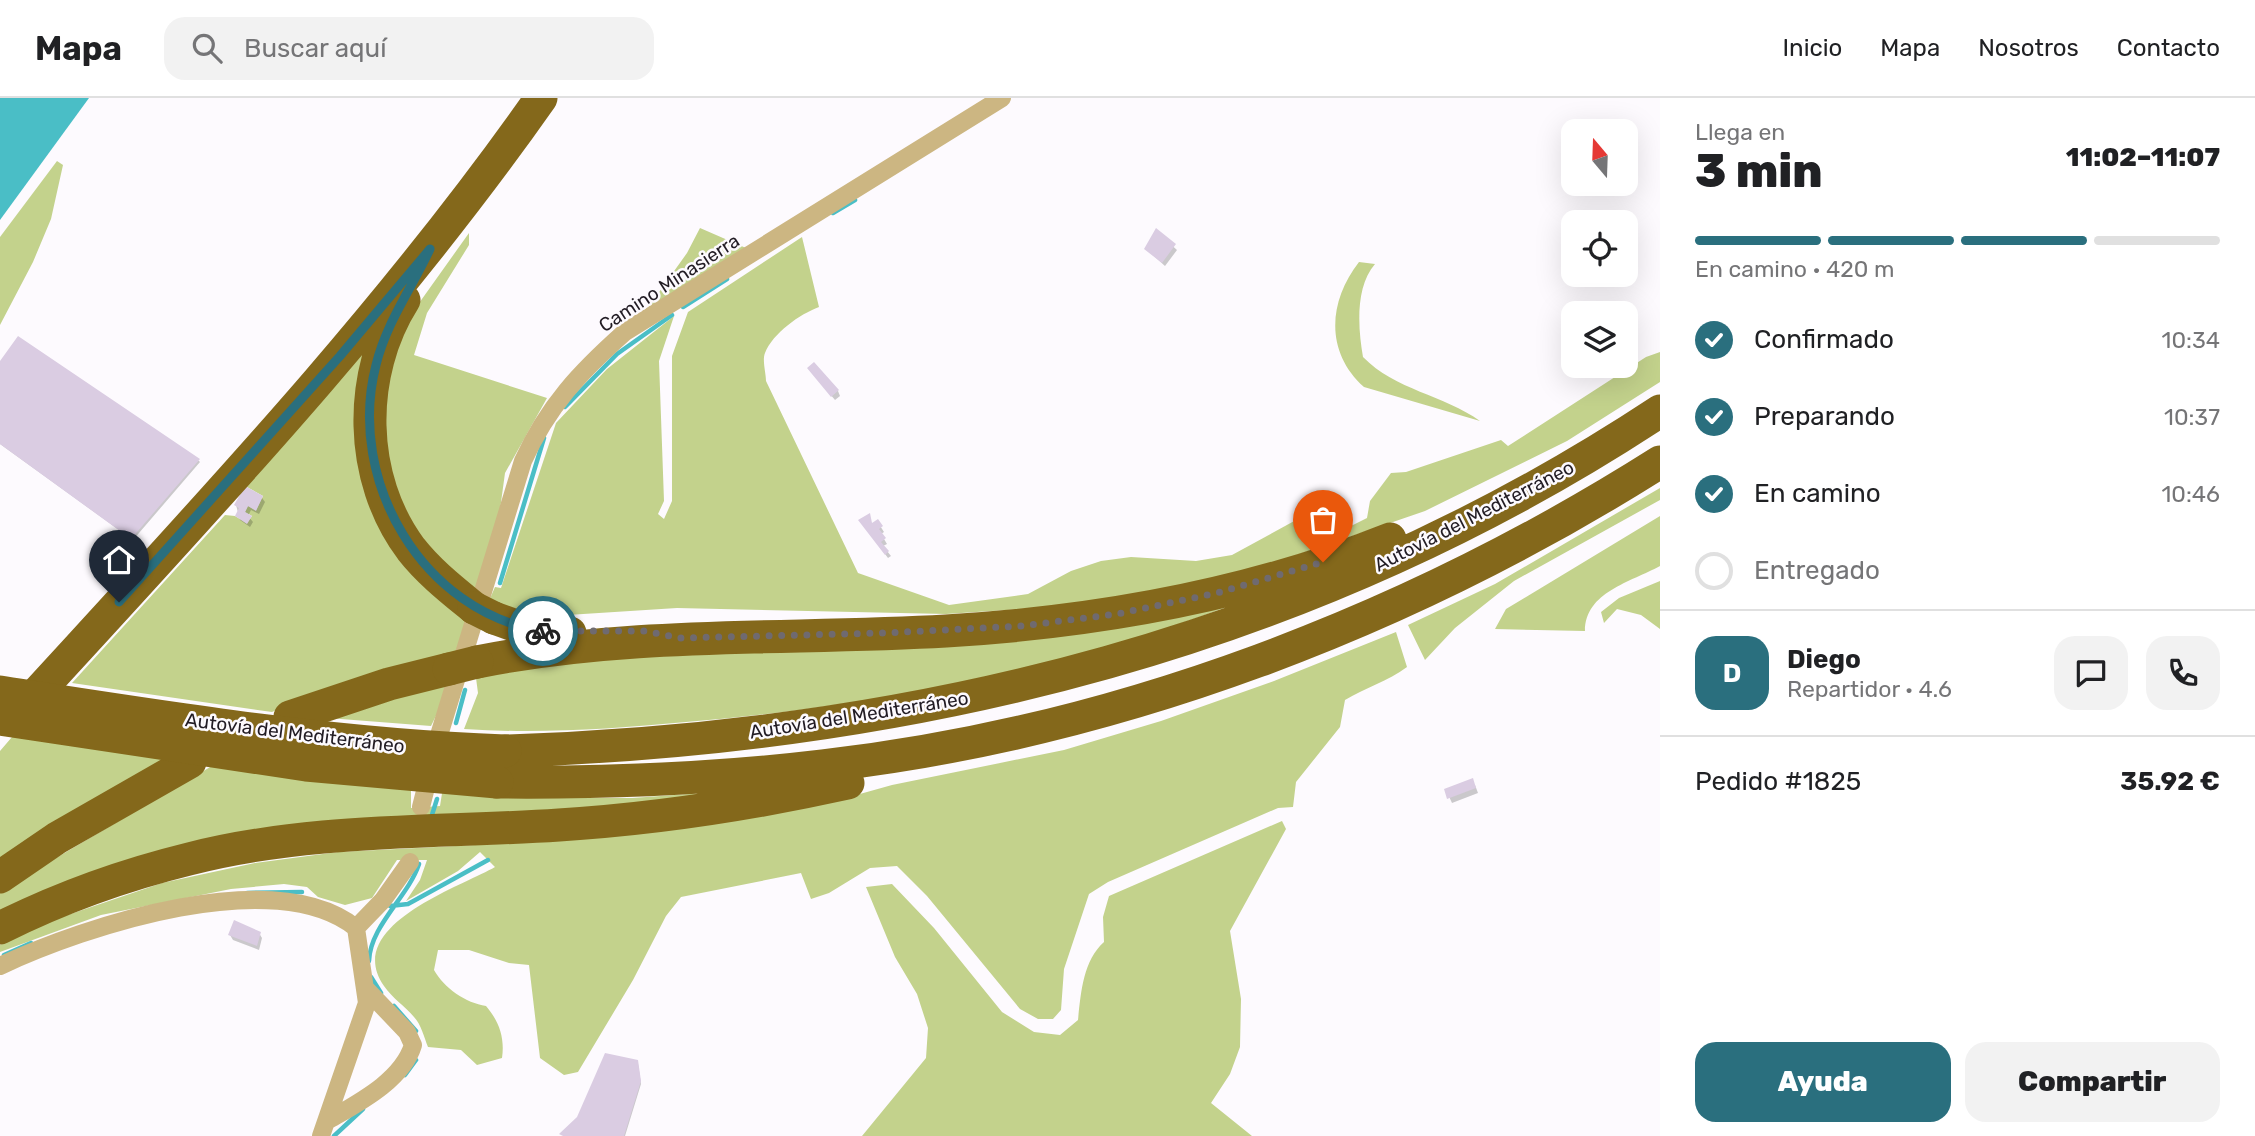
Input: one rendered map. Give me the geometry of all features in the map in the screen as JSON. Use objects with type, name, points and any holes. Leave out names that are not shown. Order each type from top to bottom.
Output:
[{"type":"highway","points":[[0,733],[330,366],[430,249],[541,98]]},
{"type":"highway","points":[[430,249],[409,293],[387,327],[375,366],[370,404],[370,443],[390,513],[411,549],[440,580],[484,613],[522,628],[556,633],[644,631],[680,638]]},
{"type":"highway","name":"Autovía del Mediterráneo","points":[[0,692],[325,740],[417,748],[501,766],[607,747],[834,723],[983,696],[1132,658],[1327,589],[1444,536],[1611,444],[1660,411]]},
{"type":"highway","points":[[290,717],[368,690],[463,665],[546,650],[680,638],[885,633],[1021,626],[1117,614],[1217,593],[1367,548],[1502,491],[1551,465],[1611,444]]},
{"type":"highway","name":"Autovía del Mediterráneo","points":[[0,719],[306,765],[501,766],[650,781],[824,766],[999,736],[1073,718],[1258,661],[1381,612],[1503,553],[1660,461]]},
{"type":"highway","points":[[0,928],[108,882],[191,858],[279,843],[371,834],[561,825],[684,813],[832,786],[1011,746],[1073,718]]},
{"type":"highway","points":[[0,877],[57,838],[190,762]]},
{"type":"street","name":"Camino Minasierra","points":[[421,807],[440,732],[523,461],[538,428],[577,374],[625,332],[1002,98]]},
{"type":"street","points":[[356,928],[383,900],[410,862]]},
{"type":"street","points":[[0,966],[98,926],[229,902],[279,899],[337,913],[356,928],[367,1003],[324,1128]]},
{"type":"street","points":[[324,1128],[400,1070],[408,1062],[413,1045],[407,1032],[365,988]]},
{"type":"green space","points":[[57,161],[63,165],[51,219],[33,262],[0,325],[0,237]]},
{"type":"green space","points":[[700,228],[746,248],[647,309],[687,253]]},
{"type":"green space","points":[[469,233],[469,245],[427,313],[414,355],[547,398],[505,473],[499,517],[477,597],[425,550],[391,479],[380,405],[407,320]]},
{"type":"green space","points":[[802,237],[819,307],[788,325],[774,338],[765,353],[766,381],[858,573],[949,605],[1028,594],[1071,571],[1101,561],[1131,557],[1196,561],[1232,555],[1307,514],[1320,511],[1344,515],[1351,526],[1367,518],[1370,501],[1391,473],[1406,472],[1501,440],[1508,446],[1613,378],[1638,378],[1638,362],[1660,352],[1660,382],[1567,441],[1425,511],[1259,568],[1173,589],[1051,607],[946,614],[677,608],[552,616],[488,603],[495,587],[501,588],[556,423],[607,369],[674,316],[659,361],[664,501],[658,514],[664,519],[672,501],[672,356],[688,312]]},
{"type":"green space","points":[[1359,262],[1375,264],[1361,296],[1359,321],[1363,357],[1390,377],[1480,421],[1364,387],[1351,373],[1342,358],[1335,326],[1341,293]]},
{"type":"green space","points":[[371,341],[361,445],[469,618],[456,651],[301,699],[272,712],[72,683],[225,515],[235,516],[247,523],[252,516],[245,512],[248,506],[256,510],[263,496],[245,486]]},
{"type":"green space","points":[[1660,488],[1660,500],[1514,581],[1455,628],[1425,660],[1408,625],[1495,584]]},
{"type":"green space","points":[[1660,516],[1660,566],[1624,583],[1601,598],[1587,618],[1585,631],[1495,629],[1506,609]]},
{"type":"green space","points":[[1660,581],[1660,629],[1641,615],[1617,609],[1604,623],[1601,612],[1619,598]]},
{"type":"green space","points":[[1252,597],[1115,645],[1045,664],[902,694],[758,715],[630,727],[547,731],[464,729],[478,693],[476,678],[564,660]]},
{"type":"green space","points":[[1396,632],[1407,667],[1345,700],[1340,727],[1296,782],[1293,807],[1278,808],[1108,882],[1089,894],[1064,969],[1061,1010],[1053,1019],[1038,1019],[1020,1009],[927,896],[897,866],[870,868],[829,893],[811,899],[801,873],[681,897],[666,916],[633,980],[578,1072],[564,1075],[540,1058],[529,965],[509,963],[469,950],[438,950],[434,970],[438,977],[463,998],[486,1006],[500,1030],[502,1058],[477,1065],[461,1050],[428,1047],[416,1020],[384,986],[375,964],[379,945],[391,927],[433,898],[495,867],[480,852],[458,871],[406,901],[420,880],[427,860],[397,860],[372,898],[345,905],[318,897],[307,887],[284,884],[231,889],[101,915],[0,952],[0,945],[44,923],[162,883],[255,863],[338,852],[536,842],[842,799],[892,785],[1064,750],[1161,721],[1274,681]]},
{"type":"green space","points":[[456,675],[431,726],[315,717]]},
{"type":"green space","points":[[18,730],[177,756],[0,860],[0,751]]},
{"type":"green space","points":[[217,763],[411,787],[411,808],[440,806],[443,787],[556,798],[632,798],[773,788],[652,809],[319,827],[0,914],[0,891]]},
{"type":"green space","points":[[1282,821],[1286,829],[1230,931],[1241,999],[1240,1047],[1230,1074],[1211,1103],[1252,1136],[862,1136],[926,1058],[928,1028],[917,994],[895,957],[866,887],[892,884],[934,928],[1002,1012],[1034,1032],[1060,1035],[1078,1020],[1087,968],[1104,942],[1103,917],[1109,896]]},
{"type":"water","points":[[0,98],[89,98],[0,220]]},
{"type":"building","points":[[1156,228],[1176,244],[1162,263],[1144,249]]},
{"type":"building","points":[[18,336],[200,459],[131,539],[0,444],[0,361]]},
{"type":"building","points":[[814,362],[839,390],[831,397],[807,368]]},
{"type":"building","points":[[245,486],[263,496],[256,511],[248,506],[245,512],[252,516],[247,524],[235,516],[239,508],[234,505]]},
{"type":"building","points":[[870,513],[872,523],[878,519],[883,526],[879,529],[886,538],[881,542],[889,551],[885,555],[858,520]]},
{"type":"building","points":[[1473,778],[1476,788],[1447,799],[1444,789]]},
{"type":"building","points":[[234,920],[261,932],[257,946],[228,935]]},
{"type":"building","points":[[605,1053],[638,1060],[641,1081],[624,1136],[559,1134],[577,1117]]},
{"type":"waterway","points":[[833,213],[855,200]]},
{"type":"waterway","points":[[683,307],[727,279]]},
{"type":"waterway","points":[[565,407],[617,354],[672,315]]},
{"type":"waterway","points":[[500,583],[544,438]]},
{"type":"waterway","points":[[456,723],[465,690]]},
{"type":"waterway","points":[[431,818],[437,799]]},
{"type":"waterway","points":[[390,906],[408,904],[488,860]]},
{"type":"waterway","points":[[369,961],[371,948],[382,924],[407,888],[419,864]]},
{"type":"waterway","points":[[247,893],[302,892]]},
{"type":"waterway","points":[[4,955],[31,943]]},
{"type":"waterway","points":[[371,977],[381,993]]},
{"type":"waterway","points":[[394,1006],[416,1031]]},
{"type":"waterway","points":[[405,1075],[416,1060]]},
{"type":"waterway","points":[[334,1136],[363,1109]]},
{"type":"way so far","points":[[543,631],[644,631],[680,638],[944,631],[1021,626],[1117,614],[1217,593],[1323,562]]},
{"type":"route","points":[[119,602],[340,356],[430,249],[409,293],[387,327],[375,366],[370,404],[370,443],[379,480],[390,513],[411,549],[440,580],[474,608],[494,618],[522,628],[543,631]]}]
